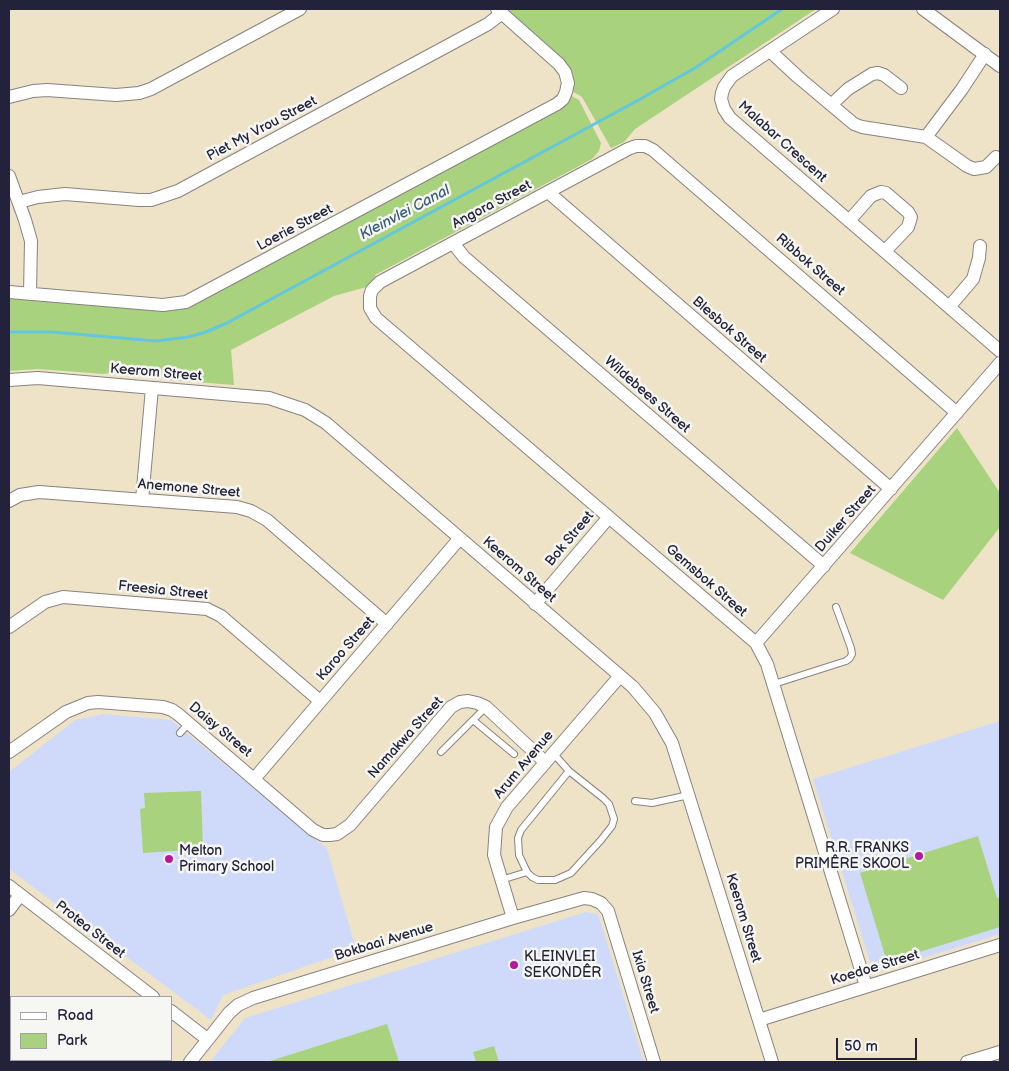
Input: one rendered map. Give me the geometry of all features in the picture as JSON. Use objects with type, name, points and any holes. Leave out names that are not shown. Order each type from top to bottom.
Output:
[{"type":"street","points":[[9,97],[33,91],[47,90],[116,95],[140,93],[151,89],[300,9]]},
{"type":"street","name":"Malabar Crescent","points":[[833,9],[727,81],[721,99],[724,109],[730,118],[1000,351]]},
{"type":"street","points":[[923,9],[1000,66]]},
{"type":"street","name":"Loerie Street","points":[[9,292],[163,305],[194,300],[557,104],[565,96],[567,88],[567,77],[562,68],[499,11]]},
{"type":"street","name":"Piet My Vrou Street","points":[[19,202],[58,194],[152,200],[178,191],[488,24],[499,11]]},
{"type":"street","points":[[770,51],[846,119],[862,127],[926,137],[966,166],[974,169],[986,168],[996,157]]},
{"type":"street","points":[[926,137],[986,54]]},
{"type":"street","points":[[831,105],[848,89],[872,74],[878,73],[901,88]]},
{"type":"street","name":"Angora Street","points":[[369,302],[372,290],[380,282],[632,147],[640,146]]},
{"type":"street","name":"Ribbok Street","points":[[640,146],[653,150],[957,413]]},
{"type":"street","points":[[9,176],[26,220],[30,241],[30,294]]},
{"type":"street","name":"Blesbok Street","points":[[548,192],[891,489]]},
{"type":"street","points":[[849,221],[871,196],[881,192],[886,193],[908,212],[910,222],[885,252]]},
{"type":"street","name":"Wildebees Street","points":[[453,243],[464,258],[824,566]]},
{"type":"street","points":[[948,308],[973,279],[979,258],[980,246]]},
{"type":"street","name":"Gemsbok Street","points":[[369,302],[372,314],[376,318],[756,644],[767,664],[774,684],[866,986]]},
{"type":"street","name":"Duiker Street","points":[[756,644],[1000,363]]},
{"type":"street","name":"Keerom Street","points":[[9,380],[38,378],[269,398],[305,410],[326,423],[620,676],[642,696],[665,728],[672,743],[690,795],[772,1062]]},
{"type":"street","points":[[142,500],[152,388]]},
{"type":"street","name":"Anemone Street","points":[[9,501],[20,494],[39,492],[237,507],[251,511],[267,520],[387,624]]},
{"type":"street","name":"Bok Street","points":[[536,604],[609,517]]},
{"type":"street","name":"Karoo Street","points":[[254,778],[460,538]]},
{"type":"street","name":"Freesia Street","points":[[9,627],[45,602],[63,597],[206,609],[221,616],[320,701]]},
{"type":"street","name":"Arum Avenue","points":[[513,918],[494,855],[496,827],[507,807],[620,676]]},
{"type":"street","name":"Namakwa Street","points":[[344,830],[451,706],[468,701],[486,707]]},
{"type":"street","name":"Daisy Street","points":[[9,752],[66,712],[88,702],[163,707],[172,710],[189,723],[313,830],[323,835],[330,835],[344,830]]},
{"type":"street","points":[[486,707],[549,757]]},
{"type":"street","name":"Protea Street","points":[[9,886],[152,996]]},
{"type":"street","points":[[9,910],[20,895]]},
{"type":"street","name":"Bokbaai Avenue","points":[[190,1062],[229,1012],[238,1005],[253,998],[584,898],[601,903],[608,911]]},
{"type":"street","name":"Ixia Street","points":[[608,911],[654,1062]]},
{"type":"street","name":"Koedoe Street","points":[[759,1020],[1000,945]]},
{"type":"street","points":[[172,1012],[208,1039]]},
{"type":"street","points":[[967,1062],[1000,1052]]},
{"type":"lane","points":[[774,684],[846,661],[850,658],[852,654],[851,648],[836,607]]},
{"type":"lane","points":[[441,752],[486,707]]},
{"type":"lane","points":[[473,720],[514,754]]},
{"type":"lane","points":[[180,733],[189,723]]},
{"type":"lane","points":[[549,757],[568,771],[609,804],[614,819],[612,826],[571,873],[555,880],[538,880],[527,872],[519,856],[518,838],[521,830],[568,771]]},
{"type":"lane","points":[[635,801],[652,803],[690,795]]},
{"type":"lane","points":[[501,880],[527,872]]},
{"type":"shaded area","name":"Melton Primary School","points":[[104,714],[171,720],[327,849],[356,949],[223,995],[211,1020],[9,869],[9,772],[75,720]]},
{"type":"shaded area","name":"R.R. FRANKS PRIMÊRE SKOOL","points":[[1000,721],[1000,934],[878,972],[871,965],[813,779]]},
{"type":"shaded area","name":"KLEINVLEI SEKONDÊR","points":[[586,912],[598,914],[644,1062],[210,1062],[245,1018]]},
{"type":"green space","points":[[504,9],[816,9],[635,129],[624,142],[611,148],[582,97],[572,91],[573,86]]},
{"type":"green space","points":[[570,95],[579,100],[601,143],[599,151],[592,159],[375,275],[376,280],[370,286],[334,296],[231,350],[234,385],[171,380],[154,372],[124,371],[104,374],[38,369],[9,371],[9,297],[164,310]]},
{"type":"green space","points":[[957,428],[1000,493],[1000,527],[943,600],[850,553]]},
{"type":"green space","points":[[201,791],[203,849],[143,853],[140,809],[145,808],[144,793]]},
{"type":"green space","points":[[978,836],[997,898],[1000,897],[1000,927],[887,962],[860,873]]},
{"type":"green space","points":[[387,1024],[399,1062],[267,1062]]},
{"type":"green space","points":[[494,1046],[499,1062],[476,1062],[473,1052]]},
{"type":"waterway","name":"Kleinvlei Canal","points":[[9,332],[52,332],[156,341],[188,337],[206,332],[227,323],[635,102],[695,68],[782,9]]},
{"type":"place","name":"R.R. FRANKS PRIMÊRE SKOOL","points":[[919,856]]},
{"type":"place","name":"Melton Primary School","points":[[169,859]]},
{"type":"place","name":"KLEINVLEI SEKONDÊR","points":[[514,965]]}]
